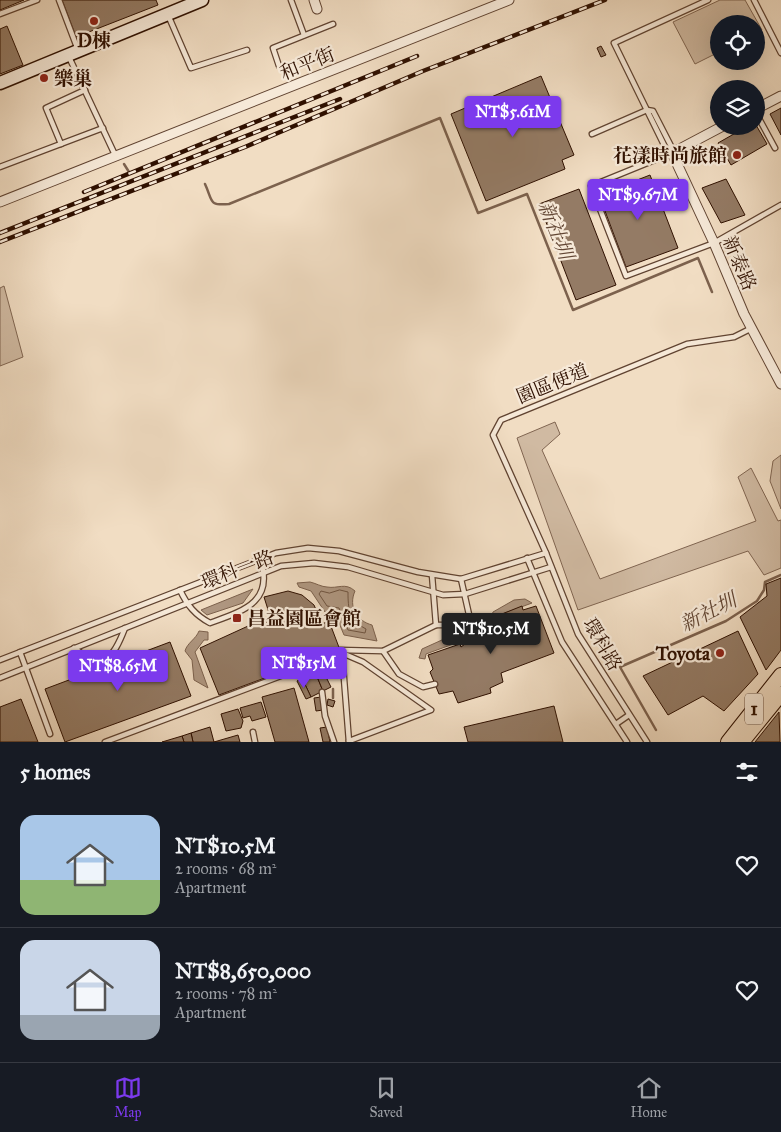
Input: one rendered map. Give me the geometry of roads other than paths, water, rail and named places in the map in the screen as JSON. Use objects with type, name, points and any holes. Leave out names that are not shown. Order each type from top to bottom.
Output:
[{"type":"main road","name":"1","points":[[728,742],[781,675]]},
{"type":"main road","name":"1","points":[[742,742],[781,694]]},
{"type":"street","points":[[0,83],[202,0]]},
{"type":"street","name":"和平街","points":[[0,202],[509,0]]},
{"type":"street","points":[[765,104],[781,96]]},
{"type":"street","points":[[672,153],[710,133]]},
{"type":"street","name":"新泰路","points":[[672,153],[752,328],[781,384]]},
{"type":"lane","points":[[0,14],[37,0]]},
{"type":"lane","points":[[59,0],[85,90],[116,157]]},
{"type":"lane","points":[[291,0],[304,35]]},
{"type":"lane","name":"新泰路","points":[[672,153],[666,149],[614,43],[708,0]]},
{"type":"lane","points":[[754,0],[781,53]]},
{"type":"lane","points":[[167,14],[191,68],[247,50]]},
{"type":"lane","points":[[279,66],[272,48],[333,24]]},
{"type":"lane","points":[[61,144],[46,108],[85,90]]},
{"type":"lane","points":[[592,134],[647,110]]},
{"type":"lane","points":[[0,167],[103,128]]},
{"type":"lane","points":[[765,130],[775,148]]},
{"type":"lane","points":[[672,153],[591,186],[626,276],[714,243],[781,205]]},
{"type":"lane","name":"園區便道","points":[[546,553],[494,435],[501,420],[687,344],[734,337],[752,328]]},
{"type":"lane","name":"環科一路","points":[[0,660],[276,553],[308,548],[339,551],[432,575],[461,579],[486,573],[546,553]]},
{"type":"lane","name":"環科路","points":[[546,553],[578,634],[647,742]]},
{"type":"lane","name":"環科路","points":[[527,558],[562,642],[627,742]]},
{"type":"lane","points":[[180,590],[187,604],[196,614],[210,623],[246,610],[263,590],[265,573],[260,559]]},
{"type":"lane","name":"環科一路","points":[[0,678],[281,566],[306,564],[348,567],[443,596],[465,594],[551,567]]},
{"type":"lane","points":[[432,575],[436,625]]},
{"type":"lane","points":[[105,742],[341,652],[383,651],[436,625],[454,625],[470,618],[461,579]]},
{"type":"lane","points":[[74,648],[88,659],[96,662],[112,656],[125,628]]},
{"type":"lane","points":[[383,651],[399,674],[423,687],[435,684]]},
{"type":"lane","points":[[20,652],[50,734]]},
{"type":"lane","points":[[341,652],[363,662],[431,710],[349,741],[341,652]]},
{"type":"lane","points":[[322,692],[325,716],[334,742]]},
{"type":"lane","points":[[616,724],[629,715]]},
{"type":"lane","points":[[253,732],[255,742]]},
{"type":"water","points":[[310,582],[325,587],[345,586],[355,591],[353,608],[358,617],[372,625],[377,641],[344,635],[334,611],[325,612],[311,591],[299,587],[297,583]]},
{"type":"water","points":[[253,589],[243,603],[207,615],[201,610]]},
{"type":"water","points":[[525,599],[532,603],[491,618],[493,612],[514,600]]},
{"type":"water","points":[[458,627],[462,633],[456,643],[426,654],[425,659],[419,658],[422,649],[453,635]]},
{"type":"water","points":[[199,631],[208,632],[208,640],[204,640],[195,652],[208,688],[194,680],[192,660],[185,651]]},
{"type":"waterway","name":"新社圳","points":[[205,184],[214,203],[229,204],[440,118],[478,213],[527,194],[573,310],[698,258],[712,292]]},
{"type":"waterway","name":"新社圳","points":[[124,164],[129,172]]},
{"type":"waterway","name":"新社圳","points":[[656,730],[620,667],[726,621],[757,601],[764,590],[765,582],[781,575]]},
{"type":"waterway","points":[[333,689],[333,698]]},
{"type":"railway","points":[[0,242],[245,147],[423,71],[605,0]]},
{"type":"railway","points":[[84,192],[417,56]]},
{"type":"railway","points":[[0,233],[340,99]]},
{"type":"place","name":"D棟","points":[[94,21]]},
{"type":"place","name":"樂巢","points":[[44,78]]},
{"type":"place","name":"花漾時尚旅館","points":[[737,155]]},
{"type":"place","name":"昌益園區會館","points":[[237,618]]},
{"type":"place","name":"Toyota","points":[[720,653]]}]
